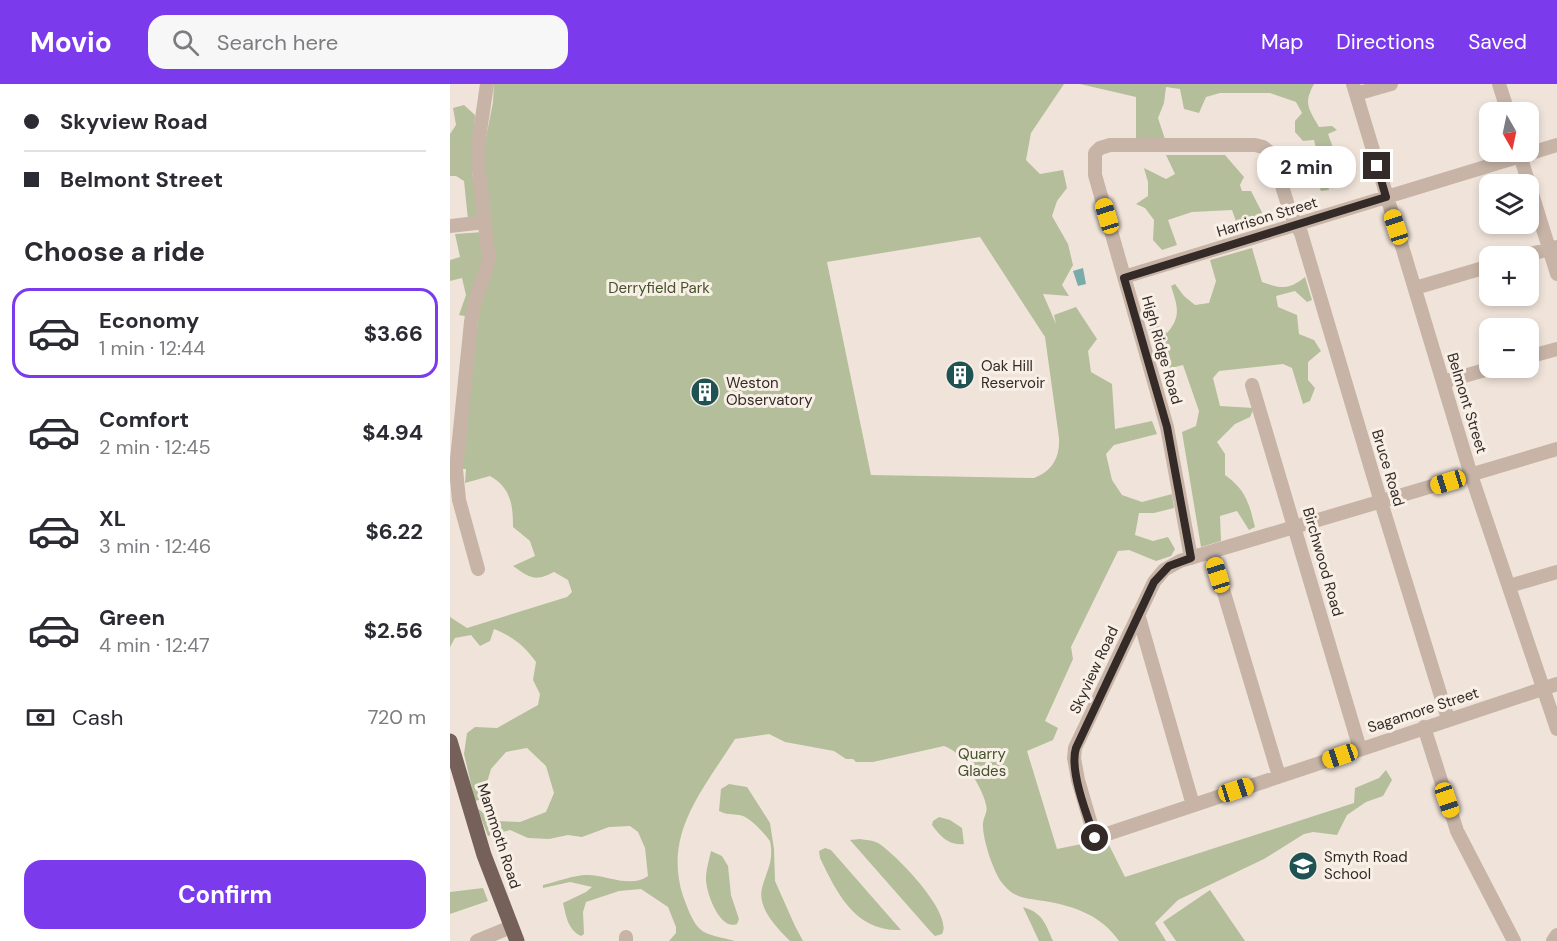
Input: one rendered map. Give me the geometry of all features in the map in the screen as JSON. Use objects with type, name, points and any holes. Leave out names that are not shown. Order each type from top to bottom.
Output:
[{"type":"main road","name":"Mammoth Road","points":[[450,741],[484,855],[514,934]]},
{"type":"street","points":[[478,569],[459,500],[456,470],[471,322],[474,305],[489,260],[478,172],[487,84]]},
{"type":"street","points":[[1355,89],[1391,84]]},
{"type":"street","points":[[1499,84],[1505,102]]},
{"type":"street","name":"Belmont Street","points":[[1355,89],[1471,475],[1509,586],[1550,686],[1557,729]]},
{"type":"street","name":"Bruce Road","points":[[1095,153],[1100,148],[1110,145],[1255,145],[1263,147],[1272,154],[1292,215],[1301,233],[1448,719]]},
{"type":"street","name":"Harrison Street","points":[[1539,150],[1557,146]]},
{"type":"street","name":"High Ridge Road","points":[[1095,153],[1094,166],[1097,185],[1167,427],[1191,558]]},
{"type":"street","name":"Harrison Street","points":[[1124,278],[1495,162]]},
{"type":"street","points":[[1523,162],[1553,248],[1557,274]]},
{"type":"street","points":[[450,226],[485,222]]},
{"type":"street","points":[[1415,288],[1479,269]]},
{"type":"street","points":[[1539,354],[1557,349]]},
{"type":"street","points":[[1443,382],[1479,372]]},
{"type":"street","name":"Birchwood Road","points":[[1252,385],[1360,749]]},
{"type":"street","name":"Skyview Road","points":[[1095,838],[1078,780],[1074,753],[1138,614],[1154,582],[1164,570],[1175,563],[1191,558],[1557,448]]},
{"type":"street","points":[[1212,553],[1279,776]]},
{"type":"street","points":[[1509,586],[1557,572]]},
{"type":"street","points":[[1138,614],[1193,805]]},
{"type":"street","name":"Sagamore Street","points":[[1095,838],[1550,686]]},
{"type":"street","points":[[1424,727],[1457,831],[1514,941]]},
{"type":"street","points":[[477,941],[514,934]]},
{"type":"street","points":[[1553,941],[1557,935]]},
{"type":"green space","name":"Derryfield Park","points":[[494,84],[1064,84],[1031,133],[1026,160],[1040,174],[1063,170],[1067,188],[1057,201],[1052,216],[1068,244],[1073,265],[1062,285],[1069,296],[1043,294],[1056,324],[1054,315],[1076,307],[1097,339],[1088,351],[1091,372],[1112,384],[1115,429],[1152,421],[1157,434],[1114,445],[1106,454],[1112,480],[1122,495],[1142,502],[1172,494],[1174,508],[1154,513],[1139,513],[1135,535],[1153,541],[1168,537],[1175,549],[1171,556],[1156,561],[1129,550],[1118,551],[1071,647],[1073,659],[1045,721],[1058,728],[1053,740],[1027,751],[1057,849],[1106,839],[1125,877],[1354,803],[1355,788],[1379,778],[1386,770],[1392,780],[1383,796],[1366,802],[1347,815],[1337,835],[1313,832],[1304,834],[1264,859],[1178,900],[1155,923],[1166,941],[1119,941],[1104,924],[1086,913],[1055,903],[1021,897],[1007,889],[992,863],[986,845],[983,829],[986,812],[985,799],[965,763],[949,748],[944,746],[873,762],[856,762],[834,751],[785,742],[769,734],[735,739],[699,794],[690,813],[682,832],[678,852],[678,873],[683,896],[697,926],[707,933],[735,941],[669,941],[676,933],[676,927],[668,907],[641,889],[619,891],[586,902],[583,912],[584,934],[581,936],[573,930],[568,922],[563,903],[592,887],[570,882],[543,888],[543,885],[581,875],[625,881],[641,880],[648,876],[645,848],[638,832],[630,826],[609,827],[582,837],[568,835],[549,839],[528,838],[510,830],[488,836],[477,808],[494,821],[520,822],[546,812],[554,793],[546,766],[527,748],[506,752],[491,769],[482,799],[475,801],[464,754],[467,733],[475,727],[497,728],[538,705],[540,694],[533,680],[536,662],[518,642],[494,629],[490,641],[480,646],[471,635],[455,638],[450,647],[450,617],[467,628],[567,597],[572,592],[568,580],[554,572],[537,578],[513,566],[535,556],[530,541],[513,527],[511,504],[507,492],[490,476],[465,483],[466,469],[461,469],[481,298],[485,195],[484,148]],"holes":[[[980,237],[1045,337],[1059,438],[1056,458],[1046,472],[1034,478],[871,475],[827,262]]]},
{"type":"green space","points":[[1080,84],[1314,84],[1308,102],[1312,116],[1319,127],[1332,126],[1337,130],[1328,134],[1338,161],[1325,174],[1329,190],[1321,191],[1312,172],[1320,165],[1314,140],[1303,141],[1295,132],[1295,121],[1302,113],[1296,102],[1270,93],[1220,93],[1206,97],[1199,113],[1184,109],[1180,89],[1166,87],[1164,103],[1158,118],[1165,139],[1136,140],[1136,97]]},
{"type":"green space","points":[[464,105],[475,115],[472,173],[481,219],[468,220],[464,181],[456,176],[450,176],[450,134],[456,125],[453,108]]},
{"type":"green space","points":[[1166,155],[1225,155],[1244,177],[1240,185],[1242,191],[1251,191],[1268,224],[1245,231],[1238,227],[1232,210],[1192,212],[1168,220],[1177,245],[1162,250],[1153,240],[1154,220],[1145,208],[1136,204],[1148,196],[1148,182],[1144,168],[1166,179],[1175,174]]},
{"type":"green space","points":[[483,232],[487,259],[469,317],[459,315],[466,295],[462,278],[450,281],[450,260],[460,257],[455,234]]},
{"type":"green space","points":[[1252,248],[1262,282],[1285,287],[1305,277],[1312,300],[1307,302],[1295,291],[1276,296],[1278,307],[1297,315],[1299,334],[1314,340],[1321,351],[1308,362],[1308,380],[1315,388],[1310,401],[1303,404],[1292,368],[1283,364],[1219,371],[1213,378],[1220,406],[1254,408],[1250,417],[1235,424],[1217,442],[1225,454],[1225,475],[1238,486],[1246,498],[1255,527],[1249,530],[1237,511],[1220,516],[1221,541],[1201,547],[1182,432],[1196,426],[1199,411],[1183,365],[1163,370],[1147,324],[1155,323],[1167,333],[1172,327],[1177,310],[1171,286],[1175,284],[1195,305],[1209,303],[1216,281],[1210,260]]},
{"type":"green space","points":[[729,784],[747,787],[770,823],[775,881],[803,941],[790,941],[765,910],[761,895],[771,860],[770,841],[747,818],[719,811],[721,789]]},
{"type":"green space","points":[[939,817],[950,820],[962,828],[964,844],[949,842],[938,833],[932,825],[933,821]]},
{"type":"green space","points":[[850,840],[876,842],[909,871],[932,899],[940,913],[943,925],[942,934],[935,936],[930,931]]},
{"type":"green space","points":[[825,848],[831,850],[901,930],[871,925],[850,908],[833,884],[820,858],[819,851]]},
{"type":"green space","points":[[711,851],[722,856],[728,866],[731,895],[739,919],[737,924],[731,925],[720,917],[708,893],[706,879]]},
{"type":"green space","points":[[483,888],[488,901],[450,914],[450,892]]},
{"type":"green space","points":[[1210,890],[1245,941],[1176,941],[1163,922]]},
{"type":"green space","points":[[1023,907],[1039,916],[1053,941],[1039,941]]},
{"type":"water","points":[[1083,268],[1086,284],[1078,286],[1073,271]]},
{"type":"place","name":"Oak Hill Reservoir","points":[[960,375]]},
{"type":"place","name":"Weston Observatory","points":[[705,392]]},
{"type":"place","name":"Smyth Road School","points":[[1303,866]]},
{"type":"route","points":[[1095,838],[1078,780],[1074,753],[1154,582],[1169,566],[1191,558],[1167,427],[1124,278],[1386,197],[1377,166]]},
{"type":"park label","name":"Quarry Glades","points":[[982,762]]}]
